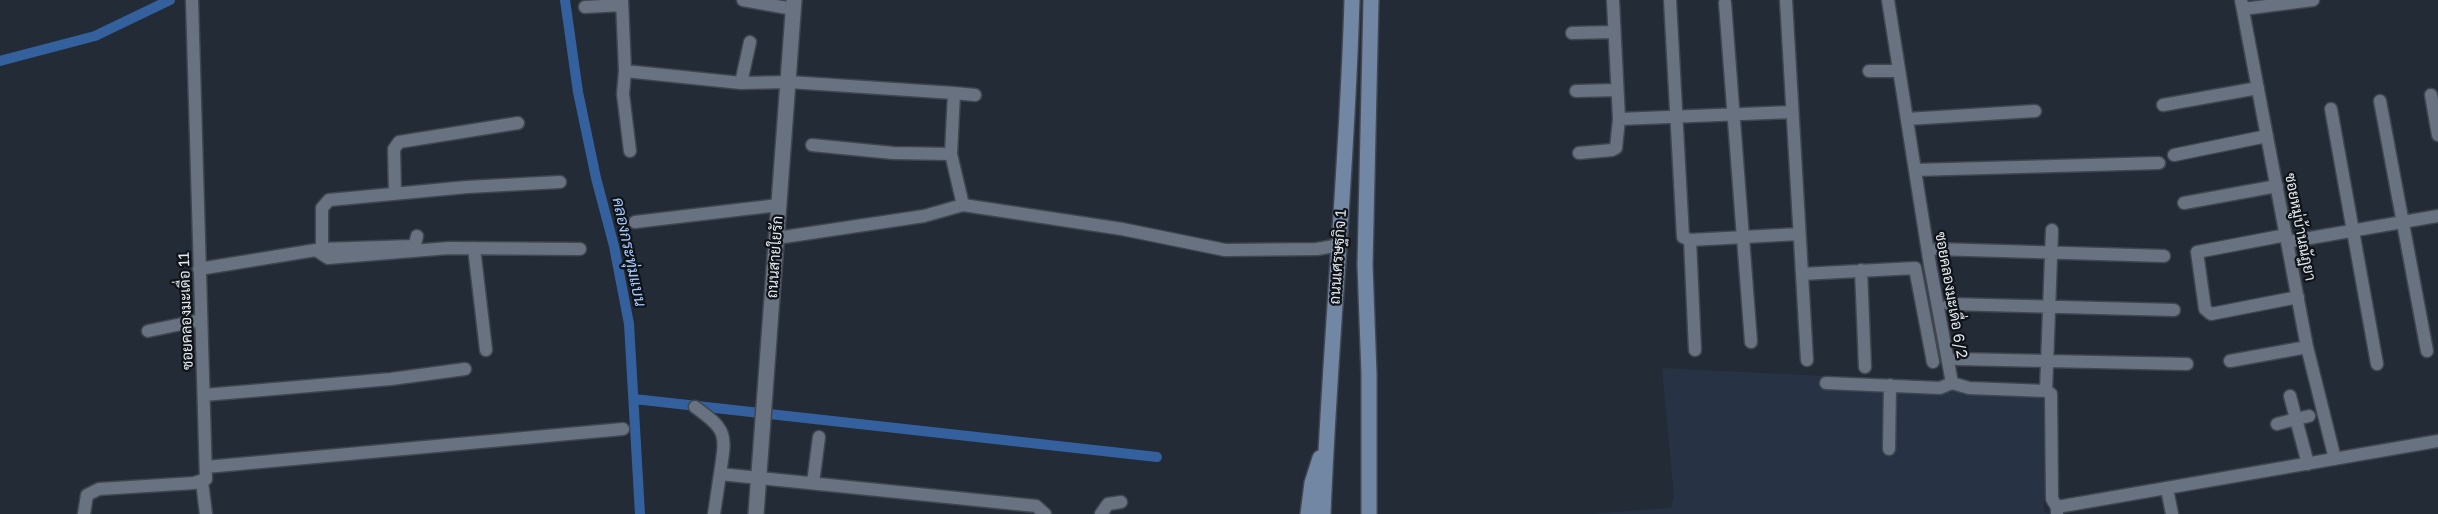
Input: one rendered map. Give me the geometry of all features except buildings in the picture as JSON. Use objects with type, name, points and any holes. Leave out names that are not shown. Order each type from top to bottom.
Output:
[{"type":"main road","name":"ถนนเศรษฐกิจ 1","points":[[1323,514],[1350,80],[1352,0]]},
{"type":"main road","name":"ถนนเศรษฐกิจ 1","points":[[1369,514],[1365,265],[1371,0]]},
{"type":"main road","points":[[1308,514],[1312,483],[1326,443]]},
{"type":"main road","points":[[1368,456],[1373,482],[1375,514]]},
{"type":"street","points":[[744,0],[793,4]]},
{"type":"street","points":[[1670,0],[1683,237],[1690,240],[1799,234]]},
{"type":"street","points":[[1786,0],[1807,360]]},
{"type":"street","name":"ซอยคลองมะเดื่อ 6/2","points":[[1888,0],[1952,383]]},
{"type":"street","points":[[2242,4],[2313,0]]},
{"type":"street","name":"ซอยคลองมะเดื่อ 11","points":[[193,1],[206,467],[206,479],[202,482]]},
{"type":"street","points":[[1579,153],[1616,148],[1618,119],[1613,1]]},
{"type":"street","points":[[585,7],[622,3],[625,70],[623,94],[630,151]]},
{"type":"street","points":[[1725,3],[1751,342]]},
{"type":"street","name":"ถนนสายใยรัก","points":[[756,514],[793,4]]},
{"type":"street","name":"ซอยหมู่บ้านณัฏยา","points":[[2242,4],[2307,347],[2335,459]]},
{"type":"street","points":[[1572,33],[1613,32]]},
{"type":"street","points":[[741,83],[750,42]]},
{"type":"street","points":[[625,70],[741,83],[789,82],[975,95]]},
{"type":"street","points":[[1869,71],[1899,71]]},
{"type":"street","points":[[2163,105],[2258,88]]},
{"type":"street","points":[[1576,91],[1617,90]]},
{"type":"street","points":[[954,93],[951,154],[963,205]]},
{"type":"street","points":[[2431,95],[2438,135]]},
{"type":"street","points":[[2380,101],[2427,351]]},
{"type":"street","points":[[2331,109],[2377,364]]},
{"type":"street","points":[[1908,119],[2035,111]]},
{"type":"street","points":[[1618,119],[1791,112]]},
{"type":"street","points":[[395,193],[394,149],[399,142],[518,123]]},
{"type":"street","points":[[2174,155],[2267,136]]},
{"type":"street","points":[[812,145],[903,153],[951,154]]},
{"type":"street","points":[[1915,170],[2159,163]]},
{"type":"street","points":[[319,250],[322,207],[329,200],[395,193],[560,182]]},
{"type":"street","points":[[2184,203],[2277,186]]},
{"type":"street","points":[[635,222],[779,205]]},
{"type":"street","points":[[777,238],[924,216],[963,205],[1122,228],[1225,249],[1317,249],[1340,245]]},
{"type":"street","points":[[2298,297],[2208,313],[2205,309],[2197,252],[2352,231],[2438,216]]},
{"type":"street","points":[[2046,391],[2052,230]]},
{"type":"street","points":[[199,269],[319,250],[412,246],[417,236]]},
{"type":"street","points":[[1690,240],[1695,350]]},
{"type":"street","points":[[319,250],[328,258],[474,248],[579,249]]},
{"type":"street","points":[[474,248],[486,350]]},
{"type":"street","points":[[1937,249],[2164,256]]},
{"type":"street","points":[[1802,274],[1915,268],[1933,362]]},
{"type":"street","points":[[1860,270],[1865,367]]},
{"type":"street","points":[[1949,304],[2174,310]]},
{"type":"street","points":[[148,331],[201,320]]},
{"type":"street","points":[[2230,361],[2307,347]]},
{"type":"street","points":[[1957,359],[2187,364]]},
{"type":"street","points":[[204,395],[392,379],[465,369]]},
{"type":"street","points":[[1826,383],[1940,388],[1952,383],[1969,388],[2046,391],[2053,399],[2052,499],[2057,511],[2438,441]]},
{"type":"street","points":[[1889,449],[1890,385]]},
{"type":"street","points":[[2290,396],[2302,418],[2308,465]]},
{"type":"street","points":[[694,407],[721,428],[724,445],[714,514]]},
{"type":"street","points":[[2277,424],[2302,418]]},
{"type":"street","points":[[206,467],[623,429]]},
{"type":"street","points":[[813,483],[819,437]]},
{"type":"street","points":[[720,474],[1036,506],[1045,514]]},
{"type":"street","points":[[84,514],[87,495],[99,489],[202,482],[206,514]]},
{"type":"street","points":[[2167,489],[2172,514]]},
{"type":"street","points":[[1101,514],[1108,504],[1121,502]]},
{"type":"shaded area","points":[[1662,368],[1943,382],[2045,396],[2044,512],[2050,514],[1589,514],[1671,508],[1674,497]]},
{"type":"waterway","points":[[0,61],[95,36],[170,0]]},
{"type":"waterway","name":"คลองกระทุ่มแบน","points":[[565,0],[578,92],[596,178],[614,246],[629,324],[640,514]]},
{"type":"waterway","points":[[634,399],[1157,457]]}]
